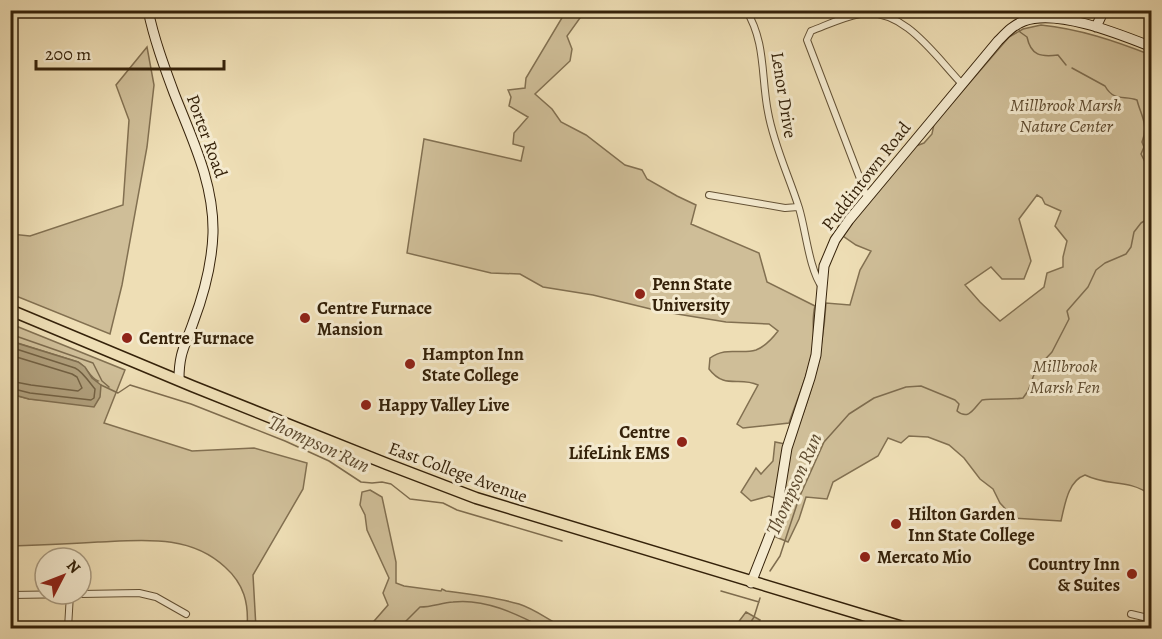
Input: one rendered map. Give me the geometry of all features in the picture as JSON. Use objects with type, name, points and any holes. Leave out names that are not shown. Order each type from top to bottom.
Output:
[{"type":"main road","name":"East College Avenue","points":[[10,310],[476,498],[906,628]]},
{"type":"street","name":"Porter Road","points":[[148,10],[163,62],[203,168],[212,218],[212,249],[207,276],[193,324],[179,358],[179,379]]},
{"type":"street","name":"Lenor Drive","points":[[746,10],[760,43],[768,110],[774,138],[798,207],[813,269],[822,287]]},
{"type":"street","points":[[1096,27],[1104,10]]},
{"type":"street","points":[[867,197],[807,40],[808,34],[859,14],[887,15],[910,29],[962,84]]},
{"type":"street","name":"Puddintown Road","points":[[751,583],[775,522],[787,448],[816,355],[823,272],[829,251],[844,227],[1011,28],[1023,21],[1051,19],[1096,27],[1152,47]]},
{"type":"street","points":[[709,195],[785,208],[798,207]]},
{"type":"street","points":[[93,594],[139,593],[163,600],[186,614]]},
{"type":"street","points":[[11,595],[33,595]]},
{"type":"street","points":[[68,628],[69,606]]},
{"type":"street","points":[[1131,614],[1152,619]]},
{"type":"green space","points":[[566,11],[585,11],[567,36],[572,49],[570,61],[535,94],[552,109],[561,122],[586,135],[625,165],[642,170],[647,179],[696,205],[691,224],[759,253],[767,282],[815,306],[811,357],[789,423],[743,428],[737,424],[758,385],[727,381],[709,369],[710,358],[716,354],[756,350],[766,344],[778,331],[769,324],[726,322],[659,311],[593,295],[543,287],[520,274],[491,273],[407,253],[424,139],[521,161],[524,147],[513,144],[514,133],[528,117],[509,106],[511,97],[508,90],[525,88],[526,78]]},
{"type":"green space","points":[[1041,25],[1070,29],[1111,40],[1151,55],[1151,495],[1134,486],[1102,481],[1085,475],[1079,478],[1071,488],[1061,521],[1014,518],[1000,503],[993,489],[980,479],[964,458],[949,445],[928,437],[909,436],[901,443],[888,438],[878,456],[833,482],[827,499],[806,497],[788,542],[776,537],[785,514],[783,501],[769,496],[751,501],[741,492],[756,468],[761,474],[773,461],[775,442],[790,445],[815,376],[826,303],[850,305],[860,270],[871,251],[843,236],[866,204],[916,146],[924,143],[932,134],[934,124],[1009,37],[1023,29]],"holes":[[[1037,195],[1045,204],[1061,211],[1055,226],[1067,241],[1063,267],[1047,273],[1044,287],[1000,321],[965,285],[991,267],[1002,279],[1024,279],[1031,261],[1019,219]]]},
{"type":"green space","points":[[147,47],[154,85],[147,147],[122,285],[110,334],[11,294],[11,234],[30,236],[123,205],[129,120],[116,85]]},
{"type":"green space","points":[[11,324],[125,370],[104,423],[192,451],[254,448],[307,463],[303,489],[253,575],[256,628],[247,628],[246,602],[237,580],[211,556],[197,549],[165,541],[149,540],[11,546],[10,394],[29,399],[53,401],[98,381],[78,362],[11,341]]},
{"type":"green space","points":[[370,490],[382,497],[396,562],[396,583],[441,591],[442,589],[519,604],[565,628],[368,628],[388,605],[383,593],[389,578],[367,530],[365,515],[360,505],[362,492]]},
{"type":"green space","points":[[746,612],[760,620],[754,628],[732,628],[737,624]]},
{"type":"water","points":[[10,341],[78,362],[85,367],[92,378],[101,385],[100,397],[94,407],[29,399],[11,394]]},
{"type":"waterway","points":[[1018,27],[1020,32],[1027,37],[1034,52],[1047,56],[1058,55],[1066,65]]},
{"type":"waterway","points":[[1072,68],[1105,86],[1116,96],[1137,100],[1145,125],[1142,142],[1144,147],[1141,154],[1147,166],[1152,169]]},
{"type":"waterway","points":[[1152,175],[1150,181],[1152,188]]},
{"type":"waterway","name":"Thompson Run","points":[[770,571],[780,556],[799,498],[824,442],[849,414],[874,398],[906,387],[921,386],[955,400],[959,404],[957,411],[965,415],[982,400],[1023,398],[1036,369],[1052,352],[1069,319],[1067,311],[1088,287],[1096,270],[1105,263],[1126,254],[1131,247],[1134,232],[1141,223],[1152,216]]},
{"type":"waterway","points":[[10,334],[93,363],[102,381],[109,387]]},
{"type":"waterway","name":"Thompson Run","points":[[101,385],[118,393],[130,385],[191,404],[329,461],[361,482],[391,484],[410,499],[443,503],[457,510],[562,541]]},
{"type":"waterway","points":[[721,591],[759,602]]},
{"type":"waterway","points":[[747,628],[754,617],[760,598]]},
{"type":"waterway","points":[[402,628],[420,607],[465,601],[500,608],[544,628]]},
{"type":"place","name":"Penn State University","points":[[640,294]]},
{"type":"place","name":"Centre Furnace Mansion","points":[[305,318]]},
{"type":"place","name":"Centre Furnace","points":[[127,338]]},
{"type":"place","name":"Hampton Inn State College","points":[[410,364]]},
{"type":"place","name":"Happy Valley Live","points":[[366,405]]},
{"type":"place","name":"Centre LifeLink EMS","points":[[682,442]]},
{"type":"place","name":"Hilton Garden Inn State College","points":[[896,524]]},
{"type":"place","name":"Mercato Mio","points":[[865,557]]},
{"type":"place","name":"Country Inn & Suites","points":[[1132,574]]},
{"type":"park label","name":"Millbrook Marsh Nature Center","points":[[1066,115]]},
{"type":"park label","name":"Millbrook Marsh Fen","points":[[1065,376]]}]
